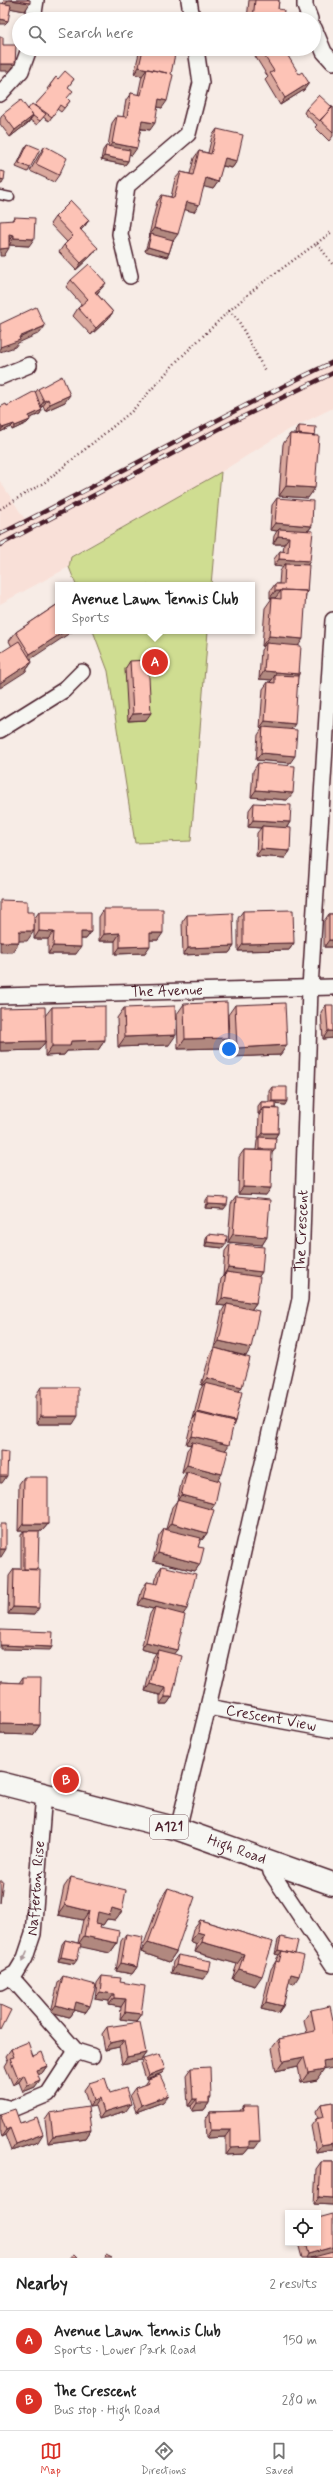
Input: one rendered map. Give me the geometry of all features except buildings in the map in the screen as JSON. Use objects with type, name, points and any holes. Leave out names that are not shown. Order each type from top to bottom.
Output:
[{"type":"main road","name":"High Road","points":[[0,1783],[44,1793],[178,1829],[333,1884]]},
{"type":"street","points":[[34,12],[36,0]]},
{"type":"street","points":[[189,0],[191,12]]},
{"type":"street","points":[[305,0],[307,12]]},
{"type":"street","points":[[321,45],[324,52],[333,62]]},
{"type":"street","points":[[0,94],[21,71],[26,56]]},
{"type":"street","points":[[130,276],[120,234],[127,186],[188,134],[202,83],[197,56]]},
{"type":"street","points":[[0,376],[29,365]]},
{"type":"street","name":"The Crescent","points":[[178,1829],[208,1707],[300,1298],[310,988],[333,620]]},
{"type":"street","points":[[0,730],[64,690],[82,672]]},
{"type":"street","name":"The Avenue","points":[[0,996],[333,988]]},
{"type":"street","name":"Crescent View","points":[[208,1707],[333,1730]]},
{"type":"street","name":"Nafferton Rise","points":[[44,1793],[33,1934],[25,1958],[16,1973],[5,1980],[76,2051]]},
{"type":"street","points":[[268,1860],[271,1872],[333,1966]]},
{"type":"street","points":[[0,2106],[12,2109],[48,2094],[76,2051],[92,2056]]},
{"type":"lane","points":[[0,195],[10,197]]},
{"type":"path","points":[[0,509],[44,482],[132,411],[177,361],[230,311],[258,286],[333,231]]},
{"type":"path","points":[[317,243],[333,265]]},
{"type":"path","points":[[230,311],[238,320],[265,371]]},
{"type":"shaded area","points":[[333,360],[333,408],[286,431],[221,472],[71,556],[69,567],[0,604],[0,481],[26,521],[203,425]]},
{"type":"green space","points":[[221,472],[211,582],[75,582],[69,567],[71,557]]},
{"type":"green space","points":[[94,634],[208,634],[191,841],[135,843],[108,671]]},
{"type":"railway","points":[[0,534],[291,382],[333,362]]},
{"type":"railway","points":[[0,545],[236,420],[333,373]]},
{"type":"place","name":"Avenue Lawn Tennis Club","points":[[155,662]]},
{"type":"place","name":"The Crescent","points":[[66,1780]]}]
